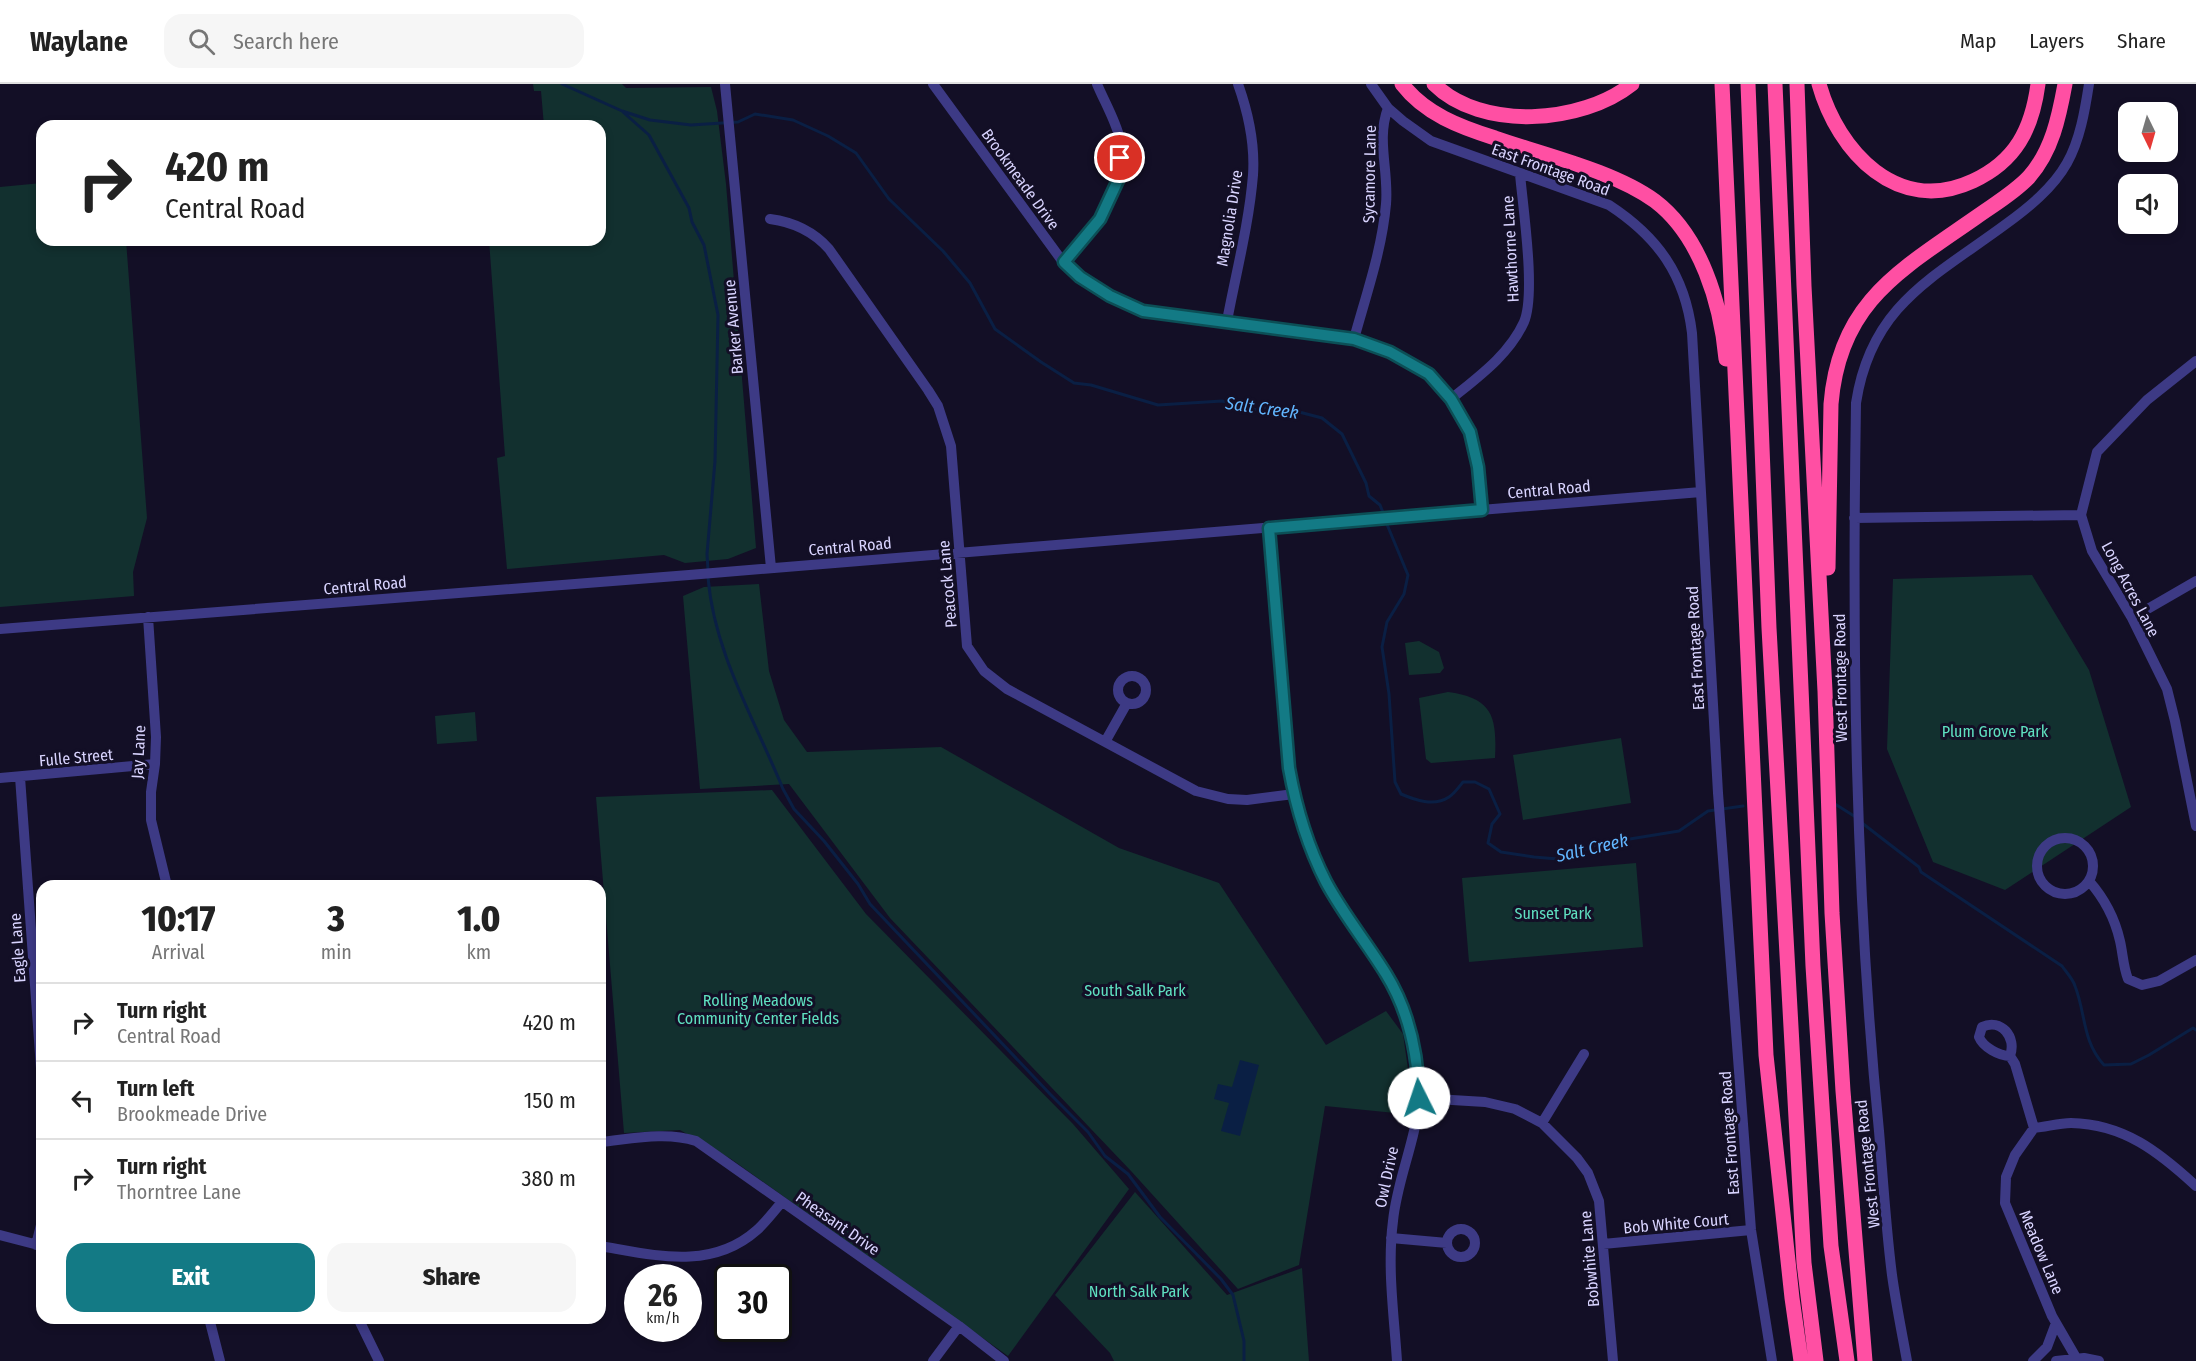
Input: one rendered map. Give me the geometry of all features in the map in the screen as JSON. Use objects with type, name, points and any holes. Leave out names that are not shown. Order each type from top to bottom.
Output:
[{"type":"highway","points":[[1402,84],[1419,102],[1455,124],[1620,182],[1657,202],[1676,223],[1694,248],[1707,274],[1721,322],[1741,478]]},
{"type":"highway","points":[[1434,84],[1467,105],[1490,113],[1539,117],[1579,109],[1614,95],[1632,84]]},
{"type":"highway","points":[[1722,84],[1766,1055],[1800,1361]]},
{"type":"highway","points":[[1748,84],[1771,652],[1804,1263],[1816,1361]]},
{"type":"highway","points":[[1775,84],[1813,966],[1831,1246],[1847,1361]]},
{"type":"highway","points":[[1797,84],[1804,286],[1825,691],[1832,913],[1843,1091],[1865,1361]]},
{"type":"highway","points":[[1819,84],[1824,104],[1835,125],[1852,150],[1862,160],[1890,181],[1904,187],[1929,191],[1956,188],[1969,183],[1995,169],[2006,159],[2026,130],[2033,113],[2038,84]]},
{"type":"highway","points":[[1825,691],[1831,404],[1833,378],[1843,345],[1858,316],[1892,279],[2006,197],[2029,177],[2046,152],[2058,123],[2065,84]]},
{"type":"street","name":"Barker Avenue","points":[[725,84],[771,568]]},
{"type":"street","name":"Brookmeade Drive","points":[[933,84],[1064,262],[1080,277],[1110,296],[1143,311],[1354,339],[1390,352],[1429,374],[1451,399],[1470,432],[1478,467],[1482,510]]},
{"type":"street","points":[[1064,262],[1100,219],[1120,176],[1120,140],[1097,84]]},
{"type":"street","name":"Magnolia Drive","points":[[1227,321],[1253,174],[1251,138],[1238,84]]},
{"type":"street","name":"Sycamore Lane","points":[[1354,339],[1383,234],[1386,200],[1382,134],[1388,108],[1371,84]]},
{"type":"street","name":"West Frontage Road","points":[[1907,1361],[1892,1277],[1870,1048],[1859,835],[1854,641],[1854,518],[1858,386],[1871,346],[1888,318],[1922,285],[2026,210],[2067,164],[2090,84]]},
{"type":"street","name":"East Frontage Road","points":[[1388,108],[1403,122],[1431,141],[1609,205],[1644,232],[1670,264],[1686,300],[1690,318],[1718,793],[1751,1230],[1772,1361]]},
{"type":"street","name":"Hawthorne Lane","points":[[1451,399],[1504,353],[1524,322],[1528,307],[1529,285],[1520,174]]},
{"type":"street","name":"Peacock Lane","points":[[770,219],[799,227],[820,240],[829,249],[938,406],[951,446],[967,646],[984,671],[1007,689],[1196,791],[1247,800],[1294,794]]},
{"type":"street","points":[[1854,518],[2081,514],[2097,452],[2147,400],[2196,361]]},
{"type":"street","name":"Central Road","points":[[0,629],[1701,492]]},
{"type":"street","name":"Long Acres Lane","points":[[2081,514],[2092,551],[2132,618],[2166,689],[2175,721],[2196,826]]},
{"type":"street","name":"Owl Drive","points":[[1269,528],[1289,768],[1294,794],[1305,830],[1326,882],[1387,976],[1398,997],[1408,1021],[1415,1056],[1419,1098],[1397,1195],[1391,1238],[1390,1261],[1397,1361]]},
{"type":"street","points":[[2132,618],[2196,581]]},
{"type":"street","name":"Jay Lane","points":[[148,617],[155,727],[151,820],[166,880]]},
{"type":"street","points":[[1105,742],[1127,703]]},
{"type":"street","name":"Fulle Street","points":[[0,778],[155,764]]},
{"type":"street","name":"Eagle Lane","points":[[20,777],[36,999]]},
{"type":"street","points":[[2069,838],[2078,841],[2085,847],[2093,863],[2089,881],[2074,893],[2056,893],[2048,889],[2042,882],[2037,865],[2039,856],[2051,842],[2069,838]]},
{"type":"street","points":[[2089,881],[2102,896],[2110,914],[2120,941],[2123,966],[2128,979],[2142,984],[2159,981],[2196,960]]},
{"type":"street","points":[[1542,1123],[1584,1054]]},
{"type":"street","points":[[2010,1056],[2015,1064],[2034,1128],[2071,1123],[2117,1131],[2151,1147],[2196,1186]]},
{"type":"street","name":"Bobwhite Lane","points":[[1419,1098],[1485,1102],[1515,1108],[1542,1123],[1577,1158],[1588,1173],[1599,1201],[1613,1361]]},
{"type":"street","name":"Meadow Lane","points":[[2034,1128],[2014,1155],[2007,1177],[2005,1203],[2056,1323],[2078,1360]]},
{"type":"street","name":"Pheasant Drive","points":[[606,1141],[667,1136],[684,1137],[696,1141],[959,1326],[1004,1361]]},
{"type":"street","points":[[606,1247],[680,1258],[703,1256],[741,1241],[757,1230],[782,1202]]},
{"type":"street","name":"Bob White Court","points":[[1603,1244],[1751,1230]]},
{"type":"street","points":[[0,1234],[36,1244]]},
{"type":"street","points":[[1391,1238],[1448,1243]]},
{"type":"street","points":[[2033,1361],[2048,1347],[2056,1323]]},
{"type":"street","points":[[210,1324],[219,1361]]},
{"type":"street","points":[[361,1324],[379,1361]]},
{"type":"street","points":[[933,1361],[959,1326]]},
{"type":"street","points":[[2056,1361],[2084,1358],[2099,1361]]},
{"type":"green space","points":[[533,84],[622,84],[626,88],[711,87],[717,111],[726,184],[756,548],[728,559],[685,563],[664,555],[507,569],[497,458],[505,456],[489,246],[606,246],[606,120],[543,120],[541,91],[534,91]]},
{"type":"green space","points":[[36,184],[36,246],[126,246],[147,518],[133,572],[134,596],[0,607],[0,187]]},
{"type":"green space","name":"Plum Grove Park","points":[[2032,575],[2089,670],[2131,807],[2005,890],[1933,862],[1887,749],[1893,579]]},
{"type":"green space","name":"South Salk Park","points":[[759,584],[769,671],[784,720],[807,752],[941,747],[1119,848],[1219,883],[1326,1045],[1386,1011],[1403,1034],[1409,1076],[1405,1114],[1325,1106],[1299,1265],[1238,1289],[1131,1171],[890,918],[789,784],[700,789],[683,596],[704,587]]},
{"type":"green space","points":[[1419,641],[1439,652],[1444,668],[1440,673],[1409,675],[1405,643]]},
{"type":"green space","points":[[1448,692],[1475,699],[1489,712],[1495,731],[1495,758],[1431,763],[1426,759],[1419,698]]},
{"type":"green space","points":[[475,712],[477,741],[437,744],[435,716]]},
{"type":"green space","points":[[1621,738],[1631,803],[1523,820],[1513,755]]},
{"type":"green space","name":"Rolling Meadows Community Center Fields","points":[[772,790],[866,914],[1073,1124],[1129,1189],[1008,1356],[731,1159],[680,1130],[624,1133],[606,917],[606,880],[603,880],[596,797]]},
{"type":"green space","name":"Sunset Park","points":[[1636,863],[1643,947],[1469,962],[1462,878]]},
{"type":"green space","name":"North Salk Park","points":[[1135,1192],[1227,1295],[1302,1268],[1309,1361],[1114,1361],[1110,1353],[1055,1295]]},
{"type":"water","points":[[1240,1060],[1259,1065],[1240,1136],[1221,1131],[1229,1103],[1214,1099],[1218,1084],[1232,1087]]},
{"type":"waterway","name":"Salt Creek","points":[[562,84],[622,111],[650,120],[691,125],[738,122],[755,114],[793,120],[828,136],[856,153],[889,199],[943,251],[970,283],[995,329],[1041,362],[1074,383],[1091,385],[1158,405],[1222,401],[1257,410],[1268,407],[1284,408],[1322,418],[1342,434],[1366,483],[1369,496],[1380,505],[1384,515]]},
{"type":"waterway","points":[[623,112],[649,135],[689,208],[692,222],[704,245],[718,315],[715,461],[707,554],[708,570]]},
{"type":"waterway","name":"Salt Creek","points":[[1386,522],[1408,575],[1404,594],[1387,622],[1382,647],[1389,694],[1395,782],[1401,794],[1418,800],[1437,802],[1451,796],[1463,782],[1475,782],[1489,789],[1500,814],[1492,824],[1488,843],[1501,852],[1558,859],[1599,844],[1679,831],[1708,811],[1743,806]]},
{"type":"waterway","points":[[708,577],[718,632],[737,686],[794,809],[824,841],[858,884],[870,904],[1088,1132],[1105,1156],[1128,1174],[1160,1217],[1221,1279],[1233,1295],[1244,1341],[1244,1361]]},
{"type":"waterway","name":"Salt Creek","points":[[1835,804],[1854,816]]},
{"type":"waterway","name":"Salt Creek","points":[[1862,823],[1919,867],[1921,872],[2062,966],[2074,983],[2088,1037],[2104,1065],[2131,1064],[2193,1028],[2196,1030]]},
{"type":"route","points":[[1120,158],[1120,176],[1100,219],[1064,262],[1080,277],[1110,296],[1143,311],[1354,339],[1390,352],[1429,374],[1451,399],[1470,432],[1478,467],[1482,510],[1269,528],[1289,768],[1294,794],[1305,830],[1326,882],[1387,976],[1408,1021],[1418,1077],[1419,1098]]}]
